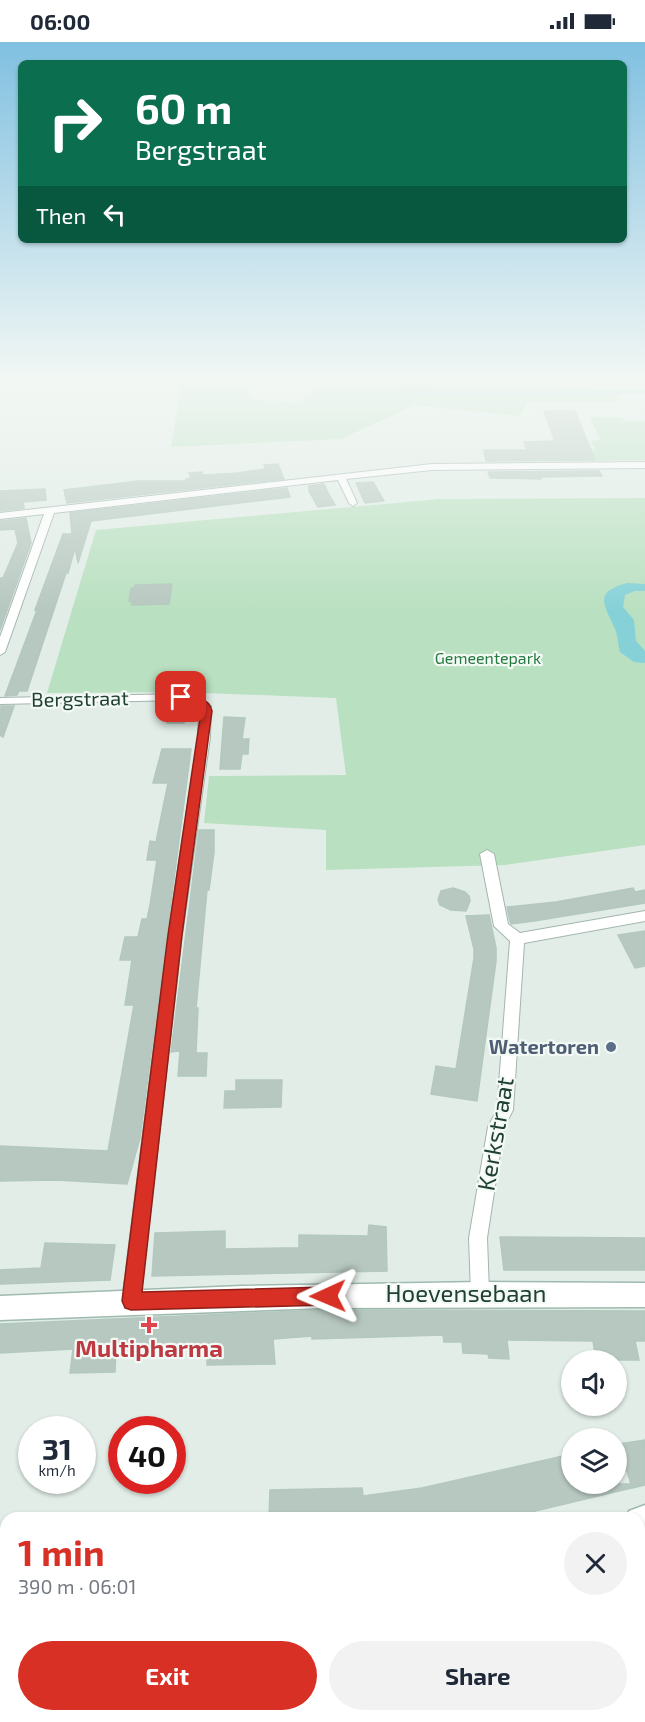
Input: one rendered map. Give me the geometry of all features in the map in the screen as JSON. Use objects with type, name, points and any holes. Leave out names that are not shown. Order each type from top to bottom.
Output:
[{"type":"street","points":[[0,516],[432,467],[645,465]]},
{"type":"street","points":[[341,477],[353,503]]},
{"type":"street","points":[[0,652],[50,510]]},
{"type":"street","name":"Bergstraat","points":[[0,701],[181,697],[193,699],[206,706],[204,737],[175,935],[131,1301]]},
{"type":"street","points":[[487,854],[501,926],[517,939],[540,933],[645,916]]},
{"type":"street","name":"Kerkstraat","points":[[480,1293],[478,1238],[496,1127],[505,1110],[517,939]]},
{"type":"street","name":"Hoevensebaan","points":[[0,1308],[131,1301],[480,1293],[645,1295]]},
{"type":"green space","points":[[554,454],[645,454],[645,460],[560,461]]},
{"type":"green space","name":"Gemeentepark","points":[[645,498],[645,845],[505,865],[326,870],[326,830],[204,823],[209,776],[346,775],[336,698],[179,692],[47,693],[96,530],[440,499]]},
{"type":"water","points":[[627,583],[645,584],[645,591],[635,591],[625,595],[623,607],[634,620],[636,641],[645,651],[645,663],[634,662],[620,652],[616,632],[605,606],[605,595],[609,590]]},
{"type":"building","points":[[485,454],[593,454],[595,460],[486,461]]},
{"type":"building","points":[[278,464],[284,479],[67,503],[64,490],[138,481],[187,481],[186,479],[191,478],[189,473],[202,472],[203,475],[238,473],[265,469],[264,465]]},
{"type":"building","points":[[599,471],[602,476],[540,477],[541,479],[490,478],[488,472]]},
{"type":"building","points":[[373,482],[384,501],[365,503],[356,483]]},
{"type":"building","points":[[324,484],[335,505],[318,507],[309,491],[309,486]]},
{"type":"building","points":[[287,488],[290,497],[91,521],[78,563],[75,548],[27,691],[5,696],[63,534],[72,534],[70,513]]},
{"type":"building","points":[[45,489],[46,500],[23,502],[24,508],[0,511],[0,491]]},
{"type":"building","points":[[26,518],[31,543],[0,630],[0,578],[3,578],[18,543],[15,529],[0,530],[0,521]]},
{"type":"building","points":[[172,584],[169,604],[132,605],[132,601],[129,601],[131,588],[135,585]]},
{"type":"building","points":[[171,703],[185,703],[184,723],[167,723]]},
{"type":"building","points":[[1,706],[14,706],[3,737],[0,735]]},
{"type":"building","points":[[224,717],[245,718],[242,739],[249,739],[248,754],[242,754],[240,769],[220,769]]},
{"type":"building","points":[[162,749],[191,749],[140,1138],[127,1184],[56,1180],[0,1181],[0,1146],[108,1151],[134,1005],[125,1005],[132,960],[120,960],[125,937],[138,937],[142,919],[147,919],[150,905],[157,860],[147,860],[150,841],[156,842],[168,783],[153,783]]},
{"type":"building","points":[[199,830],[214,830],[214,852],[209,890],[207,890],[196,1008],[198,1008],[196,1053],[207,1053],[206,1076],[178,1076],[180,1051],[171,1052]]},
{"type":"building","points":[[453,888],[469,896],[470,901],[466,911],[451,910],[440,905],[438,900],[441,891]]},
{"type":"building","points":[[633,888],[635,892],[645,890],[645,903],[511,924],[507,907],[556,902]]},
{"type":"building","points":[[489,915],[496,948],[496,961],[477,1101],[431,1094],[436,1066],[456,1069],[474,958],[466,916]]},
{"type":"building","points":[[645,931],[645,966],[635,968],[618,935]]},
{"type":"building","points":[[236,1080],[282,1080],[281,1107],[224,1108],[225,1091],[236,1091]]},
{"type":"building","points":[[369,1225],[386,1227],[387,1271],[152,1276],[155,1233],[225,1231],[225,1249],[299,1248],[299,1235],[368,1236]]},
{"type":"building","points":[[500,1237],[645,1238],[645,1270],[504,1270]]},
{"type":"building","points":[[45,1243],[115,1245],[110,1280],[0,1284],[0,1270],[41,1268]]},
{"type":"building","points":[[322,1310],[645,1311],[645,1341],[635,1341],[639,1360],[627,1360],[627,1350],[594,1350],[593,1341],[507,1340],[509,1359],[489,1358],[488,1354],[463,1353],[462,1342],[444,1342],[443,1335],[312,1339],[312,1336],[273,1339],[275,1364],[207,1365],[207,1343],[116,1349],[115,1372],[70,1373],[73,1349],[0,1353],[0,1324]]},
{"type":"building","points":[[645,1440],[645,1485],[627,1489],[627,1484],[631,1484],[627,1472],[627,1443]]},
{"type":"building","points":[[561,1456],[561,1494],[607,1494],[531,1512],[269,1512],[270,1490],[362,1488],[363,1496],[422,1488]]},
{"type":"place","name":"Watertoren","points":[[611,1047]]},
{"type":"place","name":"Multipharma","points":[[149,1325]]},
{"type":"route","points":[[181,697],[193,699],[206,706],[204,737],[175,935],[131,1301],[328,1296]]}]
